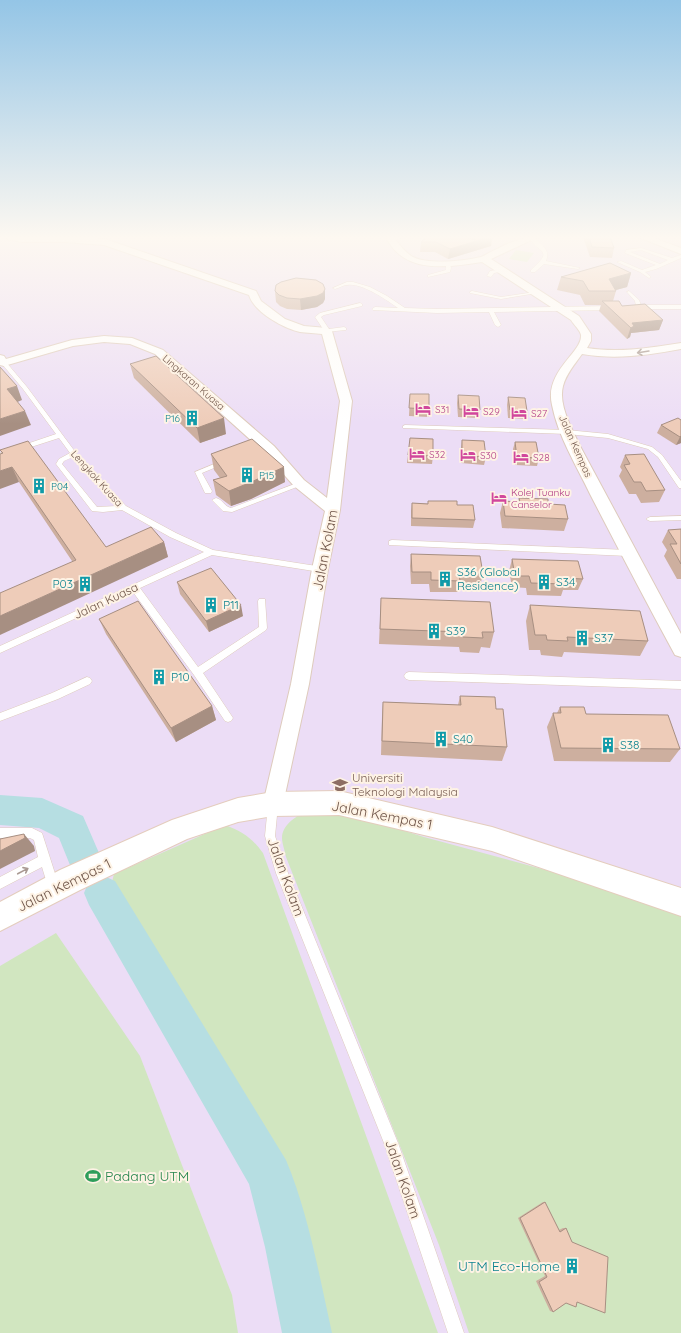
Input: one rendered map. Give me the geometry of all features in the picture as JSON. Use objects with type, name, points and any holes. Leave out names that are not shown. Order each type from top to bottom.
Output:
[{"type":"street","points":[[255,299],[256,302],[281,321],[302,329],[327,331]]},
{"type":"street","name":"Jalan Kempas","points":[[546,299],[575,318],[586,334],[586,341],[560,379],[556,392],[567,432],[628,553],[681,650]]},
{"type":"street","name":"Jalan Kolam","points":[[273,804],[300,684],[320,569],[333,510],[346,401],[327,331]]},
{"type":"street","name":"Lingkaran Kuasa","points":[[2,361],[72,343],[104,339],[132,341],[159,352],[168,363],[262,447],[300,484],[333,510]]},
{"type":"street","points":[[580,350],[601,355],[628,355],[681,346]]},
{"type":"street","name":"Jalan Kempas 1","points":[[0,918],[53,888],[181,829],[238,810],[273,804],[339,803],[492,839],[620,883],[681,902]]},
{"type":"lane","points":[[386,299],[404,310]]},
{"type":"lane","points":[[635,299],[639,308]]},
{"type":"lane","points":[[344,329],[327,331],[318,317],[319,315],[360,305]]},
{"type":"lane","points":[[623,308],[681,307]]},
{"type":"lane","points":[[375,309],[491,311],[616,308]]},
{"type":"lane","points":[[491,311],[498,325]]},
{"type":"lane","name":"Lengkok Kuasa","points":[[2,361],[25,388],[74,454],[122,508],[173,535],[211,552],[320,569]]},
{"type":"lane","points":[[405,427],[567,432],[608,436],[650,448],[660,456],[681,486]]},
{"type":"lane","points":[[0,455],[60,435]]},
{"type":"lane","points":[[74,454],[61,460],[59,464],[95,509],[103,510],[122,508]]},
{"type":"lane","points":[[208,491],[198,472],[232,459]]},
{"type":"lane","points":[[216,500],[226,509],[232,510],[300,484]]},
{"type":"lane","points":[[650,519],[681,518]]},
{"type":"lane","points":[[392,543],[628,553]]},
{"type":"lane","name":"Jalan Kuasa","points":[[0,650],[211,552]]},
{"type":"lane","points":[[135,588],[197,672],[228,718]]},
{"type":"lane","points":[[197,672],[263,628],[262,601]]},
{"type":"lane","points":[[409,676],[681,685]]},
{"type":"lane","points":[[0,717],[55,696],[86,680]]},
{"type":"lane","name":"Jalan Kolam","points":[[273,804],[270,836],[282,872],[391,1143],[456,1333]]},
{"type":"lane","points":[[0,833],[32,833],[38,837],[53,888]]},
{"type":"lane","points":[[0,883],[45,860]]},
{"type":"shaded area","name":"Universiti Teknologi Malaysia","points":[[0,299],[681,299],[681,1333],[0,1333]]},
{"type":"green space","points":[[305,812],[353,815],[424,837],[590,882],[681,911],[681,1333],[469,1333],[439,1245],[286,857],[282,842],[284,829],[293,819]]},
{"type":"green space","points":[[225,825],[246,836],[255,843],[263,853],[438,1333],[316,1333],[278,1164],[110,890],[114,874]]},
{"type":"green space","name":"Padang UTM","points":[[56,933],[140,1056],[232,1295],[238,1333],[0,1333],[0,966]]},
{"type":"building","points":[[602,301],[619,301],[622,306],[645,304],[663,320],[632,323],[634,326],[631,328]]},
{"type":"building","points":[[156,356],[224,418],[197,428],[130,364]]},
{"type":"building","points":[[0,367],[17,386],[7,389],[25,411],[0,419]]},
{"type":"building","points":[[410,394],[429,394],[429,409],[409,408]]},
{"type":"building","points":[[458,395],[479,396],[480,410],[459,409]]},
{"type":"building","points":[[508,397],[525,398],[527,411],[510,410]]},
{"type":"building","points":[[678,418],[681,420],[680,437],[661,425]]},
{"type":"building","points":[[410,438],[433,439],[433,456],[408,455]]},
{"type":"building","points":[[252,439],[284,467],[229,491],[213,480],[227,476],[211,454]]},
{"type":"building","points":[[462,440],[484,441],[486,457],[462,456]]},
{"type":"building","points":[[28,441],[106,547],[151,527],[164,542],[0,616],[0,593],[76,560],[12,467],[0,471],[0,454],[3,453],[0,450]]},
{"type":"building","points":[[515,442],[536,442],[539,458],[517,457]]},
{"type":"building","points":[[644,454],[665,490],[646,491],[641,482],[634,482],[624,465],[630,464],[625,455]]},
{"type":"building","points":[[519,498],[548,499],[548,504],[565,505],[568,519],[505,516],[503,501],[520,502]]},
{"type":"building","points":[[428,501],[457,501],[457,505],[473,505],[475,520],[412,518],[412,503],[428,504]]},
{"type":"building","points":[[681,529],[681,564],[670,544],[677,544],[668,530]]},
{"type":"building","points":[[411,554],[480,556],[483,574],[459,574],[460,581],[431,580],[431,572],[412,572]]},
{"type":"building","points":[[512,559],[578,561],[583,579],[563,578],[565,584],[531,583],[529,576],[515,576]]},
{"type":"building","name":"P11","points":[[211,568],[241,605],[206,621],[177,582]]},
{"type":"building","points":[[381,598],[490,602],[494,632],[482,632],[483,638],[463,637],[463,632],[380,629]]},
{"type":"building","name":"P10","points":[[138,601],[212,706],[171,728],[99,619]]},
{"type":"building","points":[[530,605],[640,611],[648,641],[567,637],[568,641],[547,640],[546,635],[535,635]]},
{"type":"building","name":"S40","points":[[460,696],[495,697],[496,709],[503,709],[507,747],[382,741],[383,702],[461,705]]},
{"type":"building","points":[[560,707],[584,707],[586,714],[668,715],[680,749],[561,748],[553,713],[561,713]]},
{"type":"building","points":[[24,834],[25,838],[0,851],[0,839]]},
{"type":"building","name":"UTM Eco-Home","points":[[545,1202],[560,1232],[566,1228],[572,1242],[608,1257],[605,1313],[577,1302],[576,1307],[566,1303],[553,1312],[539,1282],[547,1277],[520,1218]]},
{"type":"waterway","points":[[0,810],[42,813],[71,827],[82,853]]},
{"type":"waterway","points":[[102,893],[270,1176],[289,1247],[307,1333]]},
{"type":"place","name":"S31","points":[[423,409]]},
{"type":"place","name":"S29","points":[[471,411]]},
{"type":"place","name":"S27","points":[[519,413]]},
{"type":"place","name":"P16","points":[[192,418]]},
{"type":"place","name":"S32","points":[[417,454]]},
{"type":"place","name":"S30","points":[[468,455]]},
{"type":"place","name":"S28","points":[[521,457]]},
{"type":"place","name":"P15","points":[[247,475]]},
{"type":"place","name":"P04","points":[[39,486]]},
{"type":"place","name":"Kolej Tuanku Canselor","points":[[499,498]]},
{"type":"place","name":"S36 (Global Residence)","points":[[445,579]]},
{"type":"place","name":"S34","points":[[544,582]]},
{"type":"place","name":"P03","points":[[85,584]]},
{"type":"place","name":"P11","points":[[211,605]]},
{"type":"place","name":"S39","points":[[434,631]]},
{"type":"place","name":"S37","points":[[582,638]]},
{"type":"place","name":"P10","points":[[159,677]]},
{"type":"place","name":"S40","points":[[441,739]]},
{"type":"place","name":"S38","points":[[608,745]]},
{"type":"place","name":"Universiti Teknologi Malaysia","points":[[340,785]]},
{"type":"place","name":"Padang UTM","points":[[93,1176]]},
{"type":"place","name":"UTM Eco-Home","points":[[572,1266]]}]
